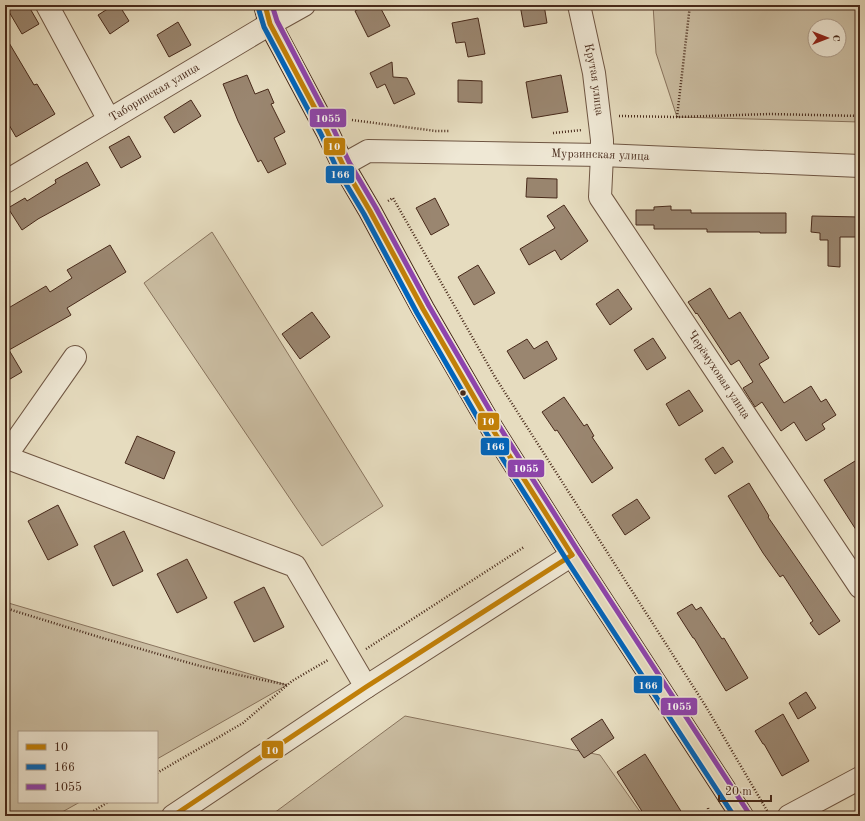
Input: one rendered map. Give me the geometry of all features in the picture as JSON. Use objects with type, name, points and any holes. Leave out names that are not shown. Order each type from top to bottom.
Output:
[{"type":"main road","points":[[268,15],[343,165],[423,309],[493,430],[572,555],[742,816]]},
{"type":"street","points":[[47,5],[109,120]]},
{"type":"street","name":"Таборинская улица","points":[[5,182],[109,120],[268,15],[304,5]]},
{"type":"street","name":"Крутая улица","points":[[579,5],[594,73],[602,140],[602,155]]},
{"type":"street","name":"Мурзинская улица","points":[[343,165],[368,151],[602,155],[860,166]]},
{"type":"street","name":"Черёмуховая улица","points":[[602,155],[600,197],[860,587]]},
{"type":"street","points":[[75,357],[5,457],[295,566],[366,687]]},
{"type":"street","points":[[173,816],[366,687],[572,555]]},
{"type":"street","points":[[789,816],[860,778]]},
{"type":"path","points":[[678,117],[690,5]]},
{"type":"path","points":[[388,201],[393,198],[495,377],[705,705],[771,816]]},
{"type":"path","points":[[5,608],[200,666],[287,685]]},
{"type":"path","points":[[86,816],[106,803]]},
{"type":"path","points":[[708,808],[709,816]]},
{"type":"shaded area","points":[[653,5],[860,5],[860,122],[677,117],[656,53]]},
{"type":"shaded area","points":[[212,232],[383,506],[322,546],[144,283]]},
{"type":"shaded area","points":[[5,602],[287,685],[158,758],[158,731],[18,731],[18,803],[78,803],[55,816],[5,816]]},
{"type":"shaded area","points":[[405,716],[600,755],[643,816],[270,816]]},
{"type":"building","points":[[5,5],[28,5],[39,24],[22,34]]},
{"type":"building","points":[[114,5],[119,5],[129,21],[110,34],[98,15]]},
{"type":"building","points":[[366,5],[379,5],[390,26],[368,37],[355,11]]},
{"type":"building","points":[[520,5],[544,5],[547,23],[524,27]]},
{"type":"building","points":[[478,18],[485,54],[468,57],[465,42],[456,43],[452,23]]},
{"type":"building","points":[[178,22],[191,45],[169,57],[157,35]]},
{"type":"building","points":[[5,36],[34,85],[37,84],[55,114],[16,137],[5,118]]},
{"type":"building","points":[[392,62],[393,77],[407,78],[415,94],[394,104],[385,84],[377,88],[370,73]]},
{"type":"building","points":[[247,75],[255,94],[268,89],[274,103],[271,104],[285,132],[274,138],[286,164],[268,173],[261,160],[258,162],[238,121],[223,84]]},
{"type":"building","points":[[561,75],[568,112],[532,118],[526,82]]},
{"type":"building","points":[[458,80],[482,81],[482,103],[458,102]]},
{"type":"building","points":[[191,100],[201,116],[174,133],[164,117]]},
{"type":"building","points":[[129,136],[141,157],[121,168],[109,147]]},
{"type":"building","points":[[87,162],[100,185],[38,219],[22,230],[8,208],[25,198],[27,201],[56,183],[55,180]]},
{"type":"building","points":[[527,178],[557,179],[557,198],[526,197]]},
{"type":"building","points":[[435,198],[449,225],[431,235],[416,208]]},
{"type":"building","points":[[564,205],[588,241],[561,260],[555,250],[529,265],[520,249],[555,228],[547,216]]},
{"type":"building","points":[[671,206],[671,210],[691,210],[691,213],[786,213],[786,233],[707,232],[707,229],[654,229],[654,225],[636,225],[636,210],[654,210],[654,207]]},
{"type":"building","points":[[812,216],[860,217],[860,237],[840,237],[840,267],[828,266],[828,240],[820,240],[820,233],[811,232]]},
{"type":"building","points":[[110,245],[126,272],[67,308],[71,315],[9,350],[22,372],[5,382],[5,310],[46,286],[50,292],[72,278],[67,270]]},
{"type":"building","points":[[478,265],[495,293],[474,305],[458,277]]},
{"type":"building","points":[[710,288],[729,319],[740,312],[769,358],[759,364],[784,403],[811,386],[821,402],[826,399],[836,415],[822,424],[825,429],[806,441],[794,422],[781,431],[762,402],[755,407],[743,388],[753,382],[739,360],[731,365],[697,313],[696,314],[688,302]]},
{"type":"building","points":[[618,289],[632,309],[610,325],[596,304]]},
{"type":"building","points":[[312,312],[330,337],[300,359],[282,334]]},
{"type":"building","points":[[653,338],[666,358],[647,370],[634,350]]},
{"type":"building","points":[[527,339],[534,349],[547,341],[557,359],[524,379],[507,351]]},
{"type":"building","points":[[689,390],[703,411],[679,426],[666,404]]},
{"type":"building","points":[[564,397],[584,426],[587,424],[594,436],[592,437],[613,468],[592,483],[557,430],[555,431],[542,412]]},
{"type":"building","points":[[137,436],[175,452],[164,479],[125,463]]},
{"type":"building","points":[[723,447],[733,462],[715,474],[705,459]]},
{"type":"building","points":[[860,458],[860,536],[824,480]]},
{"type":"building","points":[[749,483],[769,516],[768,517],[840,621],[819,635],[810,623],[813,621],[783,575],[780,577],[763,553],[728,496]]},
{"type":"building","points":[[637,499],[650,518],[625,535],[612,515]]},
{"type":"building","points":[[58,505],[78,545],[48,560],[28,521]]},
{"type":"building","points":[[124,531],[143,571],[113,586],[94,546]]},
{"type":"building","points":[[187,559],[207,598],[177,613],[157,574]]},
{"type":"building","points":[[264,587],[284,627],[254,642],[234,602]]},
{"type":"building","points":[[692,604],[696,610],[701,607],[722,639],[724,638],[748,678],[726,691],[677,613]]},
{"type":"building","points":[[806,692],[816,708],[798,719],[789,703]]},
{"type":"building","points":[[783,714],[809,761],[782,776],[755,731]]},
{"type":"building","points":[[602,719],[614,738],[584,758],[571,739]]},
{"type":"building","points":[[645,754],[684,816],[645,816],[617,772]]},
{"type":"transit line","name":"10","points":[[265,5],[270,24],[327,131],[343,165],[370,211],[423,309],[493,430],[572,555]]},
{"type":"transit line","name":"1055","points":[[272,5],[277,21],[333,128],[349,162],[376,208],[429,306],[499,426],[578,551],[748,812]]},
{"type":"transit line","name":"166","points":[[258,7],[264,27],[321,134],[337,169],[364,214],[417,313],[487,434],[566,559],[734,816]]},
{"type":"transit line","name":"10","points":[[173,816],[366,687],[572,555]]}]
